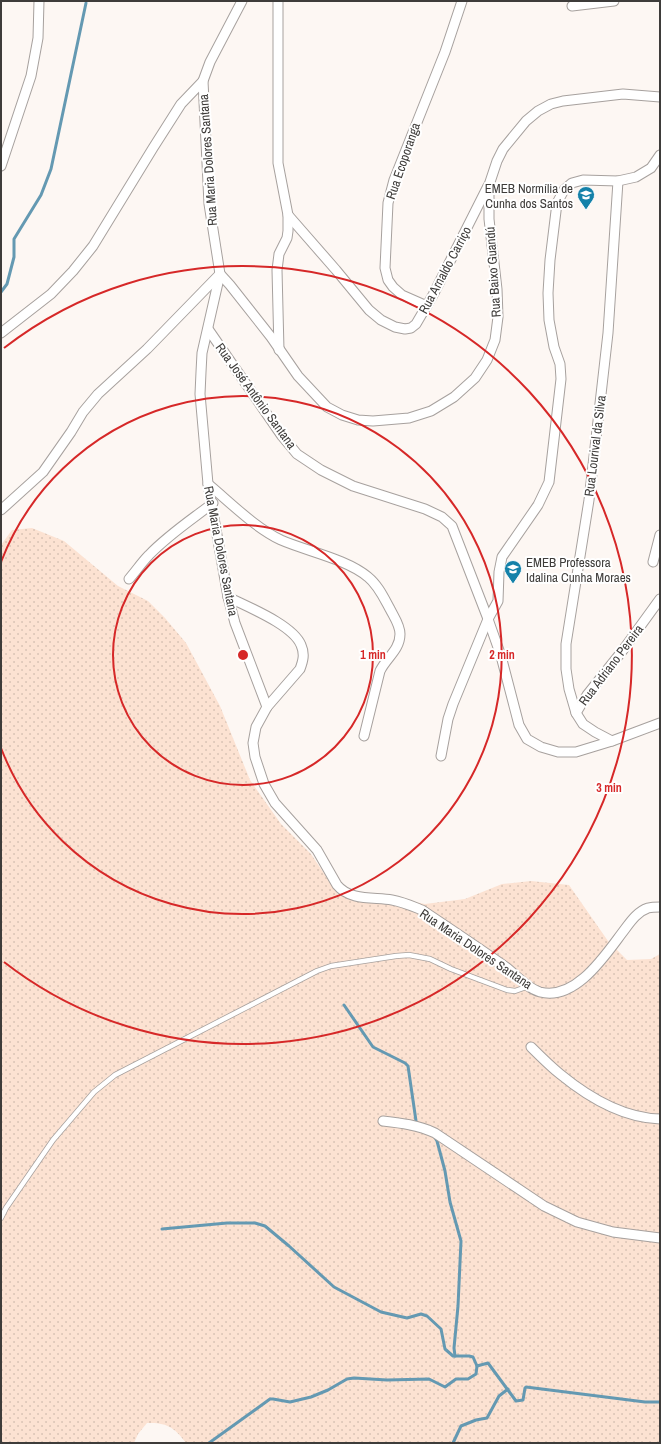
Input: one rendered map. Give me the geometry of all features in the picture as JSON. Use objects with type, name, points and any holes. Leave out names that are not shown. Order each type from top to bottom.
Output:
[{"type":"street","points":[[1,166],[31,76],[38,38],[40,1]]},
{"type":"street","name":"Rua Maria Dolores Santana","points":[[242,1],[210,62],[203,81],[209,204],[220,274],[202,352],[200,394],[208,484],[228,597],[235,623],[268,707],[256,728],[253,743],[255,757],[264,784],[275,803],[317,850],[341,890],[355,896],[394,900],[422,910],[504,966],[529,986],[540,992],[551,993],[565,991],[578,983],[594,968],[635,917],[648,908],[660,907]]},
{"type":"street","points":[[278,1],[278,163],[288,215],[288,234],[279,254],[277,270],[279,350]]},
{"type":"street","name":"Rua Ecoporanga","points":[[427,306],[402,295],[393,288],[388,280],[384,268],[388,203],[394,180],[445,52],[462,1]]},
{"type":"street","points":[[572,6],[614,1]]},
{"type":"street","points":[[1,333],[51,294],[84,259],[181,104],[203,81]]},
{"type":"street","name":"Rua Baixo Guandú","points":[[220,274],[235,291],[298,376],[327,407],[342,415],[358,420],[373,421],[409,418],[431,411],[454,397],[476,378],[487,360],[495,340],[498,317],[497,289],[489,219],[489,185],[497,161],[506,145],[526,121],[538,111],[551,104],[563,101],[623,94],[660,97]]},
{"type":"street","points":[[442,756],[448,719],[453,704],[488,619],[498,601],[499,572],[502,557],[538,505],[549,482],[561,379],[560,364],[554,347],[549,320],[548,293],[550,260],[557,203],[564,190],[572,183],[583,180],[618,181],[636,177],[651,168],[660,155]]},
{"type":"street","name":"Rua Lourival da Silva","points":[[612,741],[583,724],[576,713],[569,689],[566,669],[566,644],[589,500],[608,334],[618,181]]},
{"type":"street","name":"Rua Arnaldo Carriço","points":[[288,215],[369,310],[381,320],[395,327],[405,329],[411,328],[416,324],[427,306],[489,185]]},
{"type":"street","points":[[1,510],[43,472],[83,412],[98,394],[147,349],[220,274]]},
{"type":"street","name":"Rua José Antônio Santana","points":[[208,329],[278,431],[297,454],[321,470],[353,486],[425,509],[442,517],[452,526],[488,619],[501,656],[519,725],[527,739],[541,747],[558,752],[576,752],[612,741],[660,723]]},
{"type":"street","points":[[208,484],[265,530],[281,540],[349,565],[368,576],[382,593],[400,628],[400,635],[396,649],[384,663],[380,671],[364,736]]},
{"type":"street","points":[[129,579],[148,556],[162,543],[212,504]]},
{"type":"street","points":[[653,562],[660,535]]},
{"type":"street","points":[[228,597],[286,628],[296,636],[301,644],[304,653],[303,662],[300,669],[268,707]]},
{"type":"street","name":"Rua Adriano Pereira","points":[[576,713],[660,599]]},
{"type":"street","points":[[531,1047],[559,1074],[584,1091],[619,1111],[646,1119],[660,1119]]},
{"type":"street","points":[[383,1121],[411,1124],[435,1133],[544,1206],[577,1222],[613,1232],[660,1238]]},
{"type":"lane","points":[[1,1218],[17,1191],[53,1140],[94,1092],[115,1075],[317,971],[331,966],[409,955],[430,959],[451,969],[507,990],[515,991],[529,986]]},
{"type":"shaded area","points":[[32,528],[64,541],[118,586],[148,601],[165,618],[186,643],[220,706],[250,780],[281,824],[311,854],[339,896],[395,898],[425,904],[465,899],[502,884],[531,881],[569,885],[608,941],[627,960],[651,959],[660,954],[660,1443],[186,1443],[178,1433],[170,1427],[160,1424],[147,1423],[138,1434],[134,1443],[1,1443],[1,545],[12,530]]},
{"type":"waterway","points":[[1,292],[7,284],[14,257],[14,239],[41,195],[51,169],[86,3]]},
{"type":"waterway","points":[[344,1005],[373,1047],[405,1063],[408,1066],[416,1121]]},
{"type":"waterway","points":[[434,1136],[437,1141],[445,1171],[450,1202],[461,1241],[458,1306],[454,1348],[455,1356]]},
{"type":"waterway","points":[[162,1229],[227,1223],[255,1223],[265,1226],[334,1287],[381,1312],[407,1318],[421,1314],[427,1316],[441,1329],[445,1349],[453,1356],[473,1357],[477,1366],[476,1374],[468,1379],[456,1379],[445,1387],[429,1379],[387,1380],[354,1378],[347,1379],[328,1390],[311,1397],[290,1402],[270,1399],[209,1443]]},
{"type":"waterway","points":[[477,1366],[488,1363],[516,1401],[523,1400],[526,1387],[645,1402],[660,1402]]},
{"type":"waterway","points":[[453,1443],[461,1426],[476,1420],[487,1418],[499,1396],[508,1389]]},
{"type":"place","name":"EMEB Normília de Cunha dos Santos","points":[[586,210]]},
{"type":"place","name":"EMEB Professora Idalina Cunha Moraes","points":[[513,584]]}]
